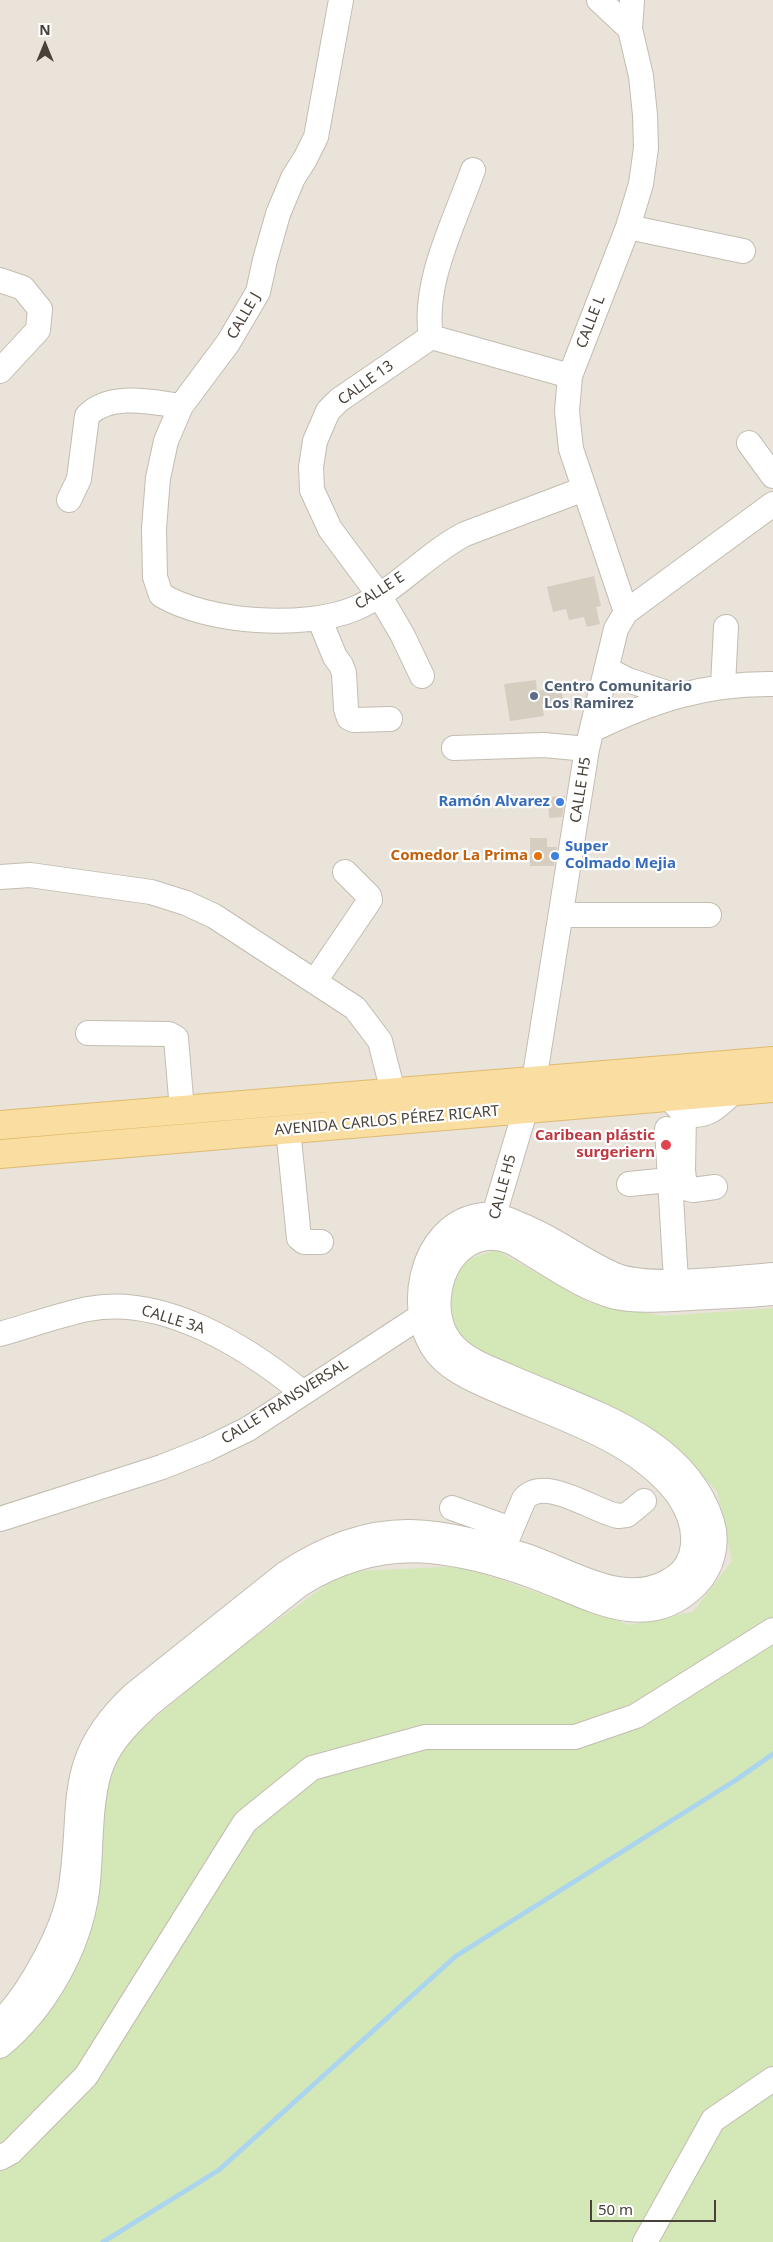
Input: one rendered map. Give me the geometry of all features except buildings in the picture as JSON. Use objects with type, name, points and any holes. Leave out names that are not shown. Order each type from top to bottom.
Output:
[{"type":"main road","name":"AVENIDA CARLOS PÉREZ RICART","points":[[0,1125],[773,1061]]},
{"type":"main road","name":"AVENIDA CARLOS PÉREZ RICART","points":[[0,1154],[525,1110],[673,1113],[734,1091],[773,1088]]},
{"type":"street","name":"CALLE J","points":[[161,595],[155,577],[154,528],[158,478],[166,441],[181,406],[228,343],[258,292],[278,214],[293,178],[305,160],[316,137],[342,0]]},
{"type":"street","points":[[599,0],[630,29]]},
{"type":"street","name":"CALLE L","points":[[626,612],[571,449],[567,412],[570,376],[628,227],[641,184],[646,148],[641,76],[630,29],[632,0]]},
{"type":"street","points":[[473,170],[435,275],[429,302],[428,321],[431,337],[570,376]]},
{"type":"street","points":[[628,227],[743,251]]},
{"type":"street","points":[[0,280],[23,288],[40,309],[38,330],[0,371]]},
{"type":"street","name":"CALLE 13","points":[[422,676],[402,634],[380,595],[330,530],[312,490],[311,467],[315,441],[328,412],[339,400],[431,337]]},
{"type":"street","points":[[69,500],[79,479],[87,433],[87,416],[94,408],[114,402],[142,401],[181,406]]},
{"type":"street","points":[[749,443],[773,476]]},
{"type":"street","name":"CALLE E","points":[[161,595],[188,608],[218,616],[274,621],[319,618],[354,609],[380,595],[448,542],[584,489]]},
{"type":"street","name":"CALLE H5","points":[[493,1226],[534,1081],[589,740],[616,629],[626,612],[773,504]]},
{"type":"street","points":[[319,618],[334,657],[344,673],[346,709],[349,718],[354,720],[390,719]]},
{"type":"street","points":[[723,685],[726,627]]},
{"type":"street","points":[[606,669],[628,680],[676,696]]},
{"type":"street","points":[[454,748],[544,745],[589,740],[626,714],[676,696],[723,685],[773,684]]},
{"type":"street","points":[[315,981],[370,900],[369,896],[345,872]]},
{"type":"street","points":[[0,877],[30,876],[151,892],[186,902],[221,920],[355,1008],[380,1041],[392,1092]]},
{"type":"street","points":[[561,915],[708,915]]},
{"type":"street","points":[[88,1033],[169,1034],[176,1038],[182,1110]]},
{"type":"street","points":[[673,1113],[669,1180],[676,1281]]},
{"type":"street","points":[[673,1113],[685,1188],[693,1190],[715,1187]]},
{"type":"street","points":[[288,1129],[299,1238],[304,1242],[321,1242]]},
{"type":"street","points":[[629,1184],[669,1180]]},
{"type":"street","points":[[452,1508],[550,1564],[604,1586],[621,1590],[648,1590],[677,1576],[687,1566],[692,1552],[691,1519],[682,1501],[652,1466],[632,1452],[477,1382],[425,1333],[421,1316],[425,1267],[432,1249],[440,1238],[467,1219],[483,1215],[511,1242],[571,1278],[600,1292],[619,1297],[678,1298],[773,1293]]},
{"type":"street","points":[[449,1354],[438,1311],[440,1289],[445,1271],[457,1252],[493,1226],[530,1229],[618,1276],[676,1281],[773,1275]]},
{"type":"street","name":"CALLE 3A","points":[[0,1334],[89,1309],[124,1306],[153,1312],[224,1338],[268,1363],[302,1392]]},
{"type":"street","name":"CALLE TRANSVERSAL","points":[[0,1519],[162,1467],[207,1449],[248,1429],[421,1316]]},
{"type":"street","points":[[0,2022],[21,1999],[38,1971],[65,1913],[73,1869],[77,1800],[84,1765],[98,1734],[299,1584],[316,1574],[357,1557],[407,1550],[460,1556],[529,1574],[597,1603],[618,1609],[639,1610],[660,1606],[681,1598],[697,1584],[710,1566],[714,1547],[714,1527],[707,1507],[697,1489],[668,1457],[638,1433],[478,1363],[449,1354]]},
{"type":"street","points":[[507,1539],[524,1499],[528,1494],[539,1490],[562,1494],[618,1516],[627,1514],[644,1501]]},
{"type":"street","points":[[0,2046],[34,2013],[64,1963],[78,1931],[85,1908],[96,1784],[102,1762],[110,1750],[126,1714],[286,1572],[338,1545],[365,1536],[412,1532],[507,1539]]},
{"type":"street","points":[[0,2158],[11,2152],[86,2076],[245,1822],[312,1768],[425,1737],[575,1737],[636,1716],[773,1630]]},
{"type":"street","points":[[645,2242],[713,2120],[773,2079]]},
{"type":"shaded area","points":[[0,0],[773,0],[773,2242],[0,2242]]},
{"type":"green space","points":[[496,1250],[590,1303],[665,1316],[773,1308],[773,2242],[0,2242],[0,2055],[37,2029],[89,1927],[106,1788],[126,1743],[222,1661],[344,1572],[461,1566],[630,1625],[693,1612],[732,1561],[717,1491],[669,1442],[463,1341],[450,1312],[454,1278],[469,1259]]},
{"type":"waterway","points":[[103,2242],[219,2170],[456,1956],[736,1780],[773,1754]]},
{"type":"place","name":"Centro Comunitario Los Ramirez","points":[[534,696]]},
{"type":"place","name":"Ramón Alvarez","points":[[560,802]]},
{"type":"place","name":"Comedor La Prima","points":[[538,856]]},
{"type":"place","name":"Super Colmado Mejia","points":[[555,856]]},
{"type":"place","name":"Caribean plástic surgeriern","points":[[666,1145]]}]
